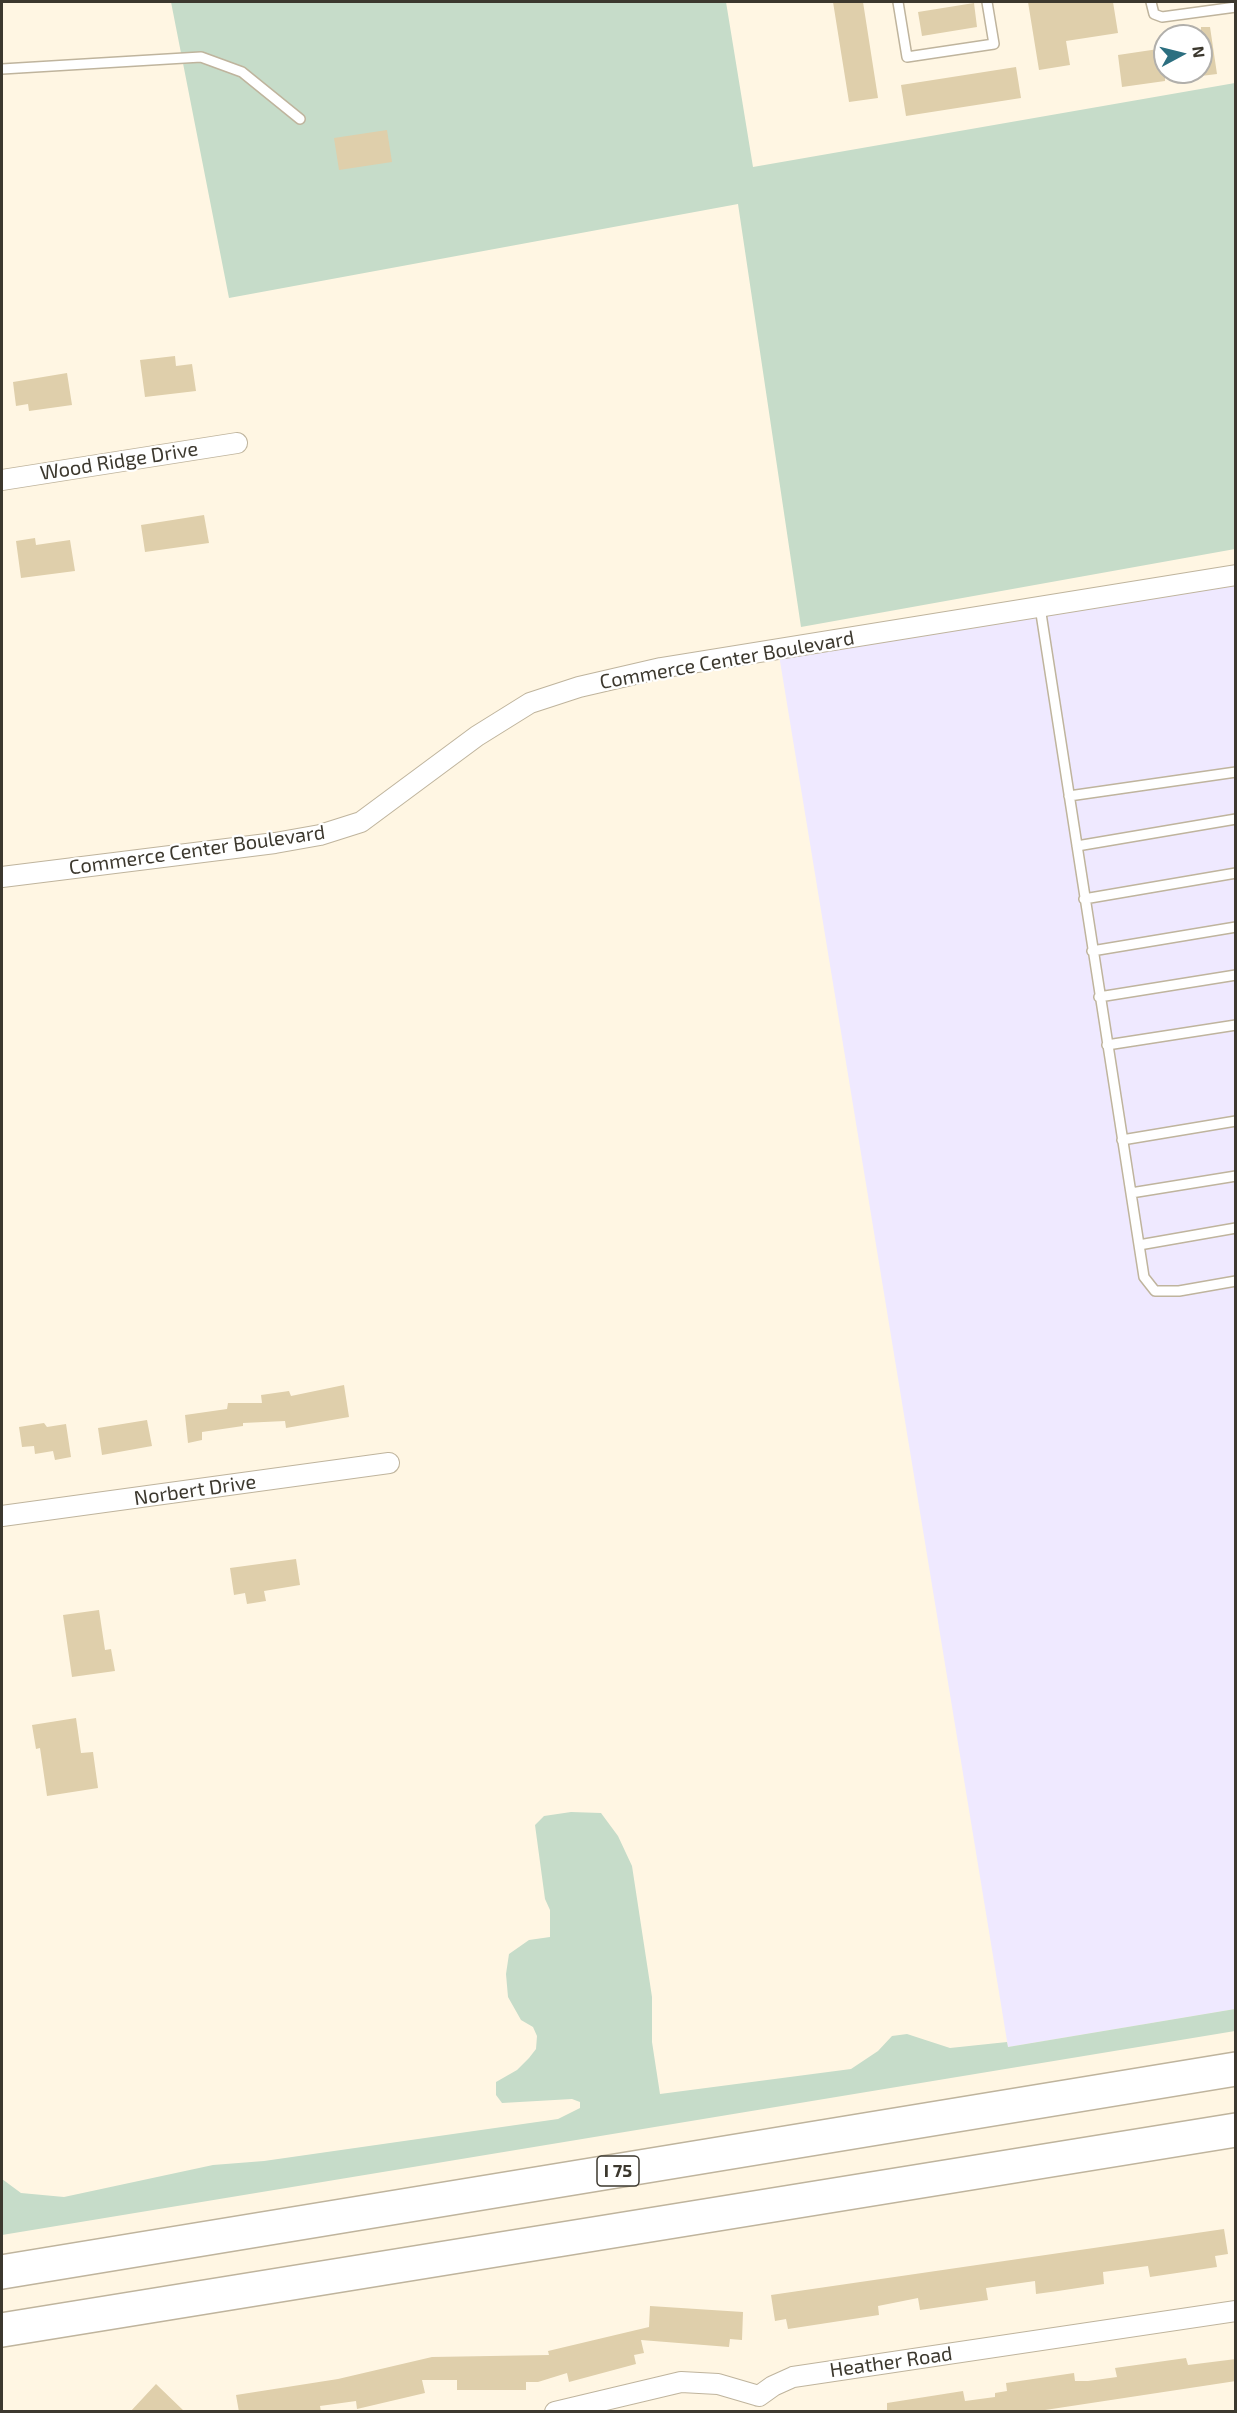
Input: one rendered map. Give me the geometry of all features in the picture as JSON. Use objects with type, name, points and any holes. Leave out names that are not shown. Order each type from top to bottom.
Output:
[{"type":"highway","name":"I 75","points":[[2,2272],[1236,2069]]},
{"type":"highway","points":[[2,2330],[1236,2130]]},
{"type":"street","name":"Wood Ridge Drive","points":[[2,480],[237,443]]},
{"type":"street","name":"Commerce Center Boulevard","points":[[2,877],[275,843],[320,835],[361,822],[477,736],[521,709],[579,687],[662,668],[1236,575]]},
{"type":"street","name":"Commerce Center Boulevard","points":[[2,886],[43,872]]},
{"type":"street","name":"Norbert Drive","points":[[2,1516],[389,1464]]},
{"type":"street","name":"Heather Road","points":[[555,2412],[681,2382],[718,2384],[759,2404],[773,2386],[793,2377],[1236,2312]]},
{"type":"lane","points":[[898,2],[907,57],[994,44],[987,2]]},
{"type":"lane","points":[[1151,2],[1154,14],[1162,17],[1236,7]]},
{"type":"lane","points":[[2,69],[201,57],[242,72],[300,119]]},
{"type":"lane","points":[[1040,607],[1144,1276],[1155,1291],[1179,1291],[1236,1281]]},
{"type":"lane","points":[[1069,796],[1236,772]]},
{"type":"lane","points":[[1077,846],[1236,819]]},
{"type":"lane","points":[[1084,899],[1236,873]]},
{"type":"lane","points":[[1092,951],[1236,927]]},
{"type":"lane","points":[[1099,997],[1236,975]]},
{"type":"lane","points":[[1107,1045],[1236,1025]]},
{"type":"lane","points":[[1122,1140],[1236,1122]]},
{"type":"lane","points":[[1131,1192],[1236,1176]]},
{"type":"lane","points":[[1139,1245],[1236,1228]]},
{"type":"shaded area","points":[[1235,575],[1235,2009],[1008,2047],[778,649]]},
{"type":"green space","points":[[171,2],[726,2],[753,167],[1235,83],[1235,549],[801,627],[738,204],[229,298]]},
{"type":"green space","points":[[571,1812],[601,1813],[618,1836],[632,1866],[652,1997],[652,2042],[660,2094],[851,2069],[878,2051],[892,2036],[907,2034],[950,2048],[1007,2042],[1008,2047],[1235,2009],[1235,2031],[2,2235],[2,2179],[21,2193],[64,2197],[213,2165],[264,2161],[558,2119],[580,2108],[580,2102],[572,2099],[502,2103],[496,2095],[496,2082],[517,2070],[536,2049],[537,2036],[533,2027],[521,2020],[508,1997],[506,1974],[509,1954],[529,1940],[550,1937],[550,1910],[545,1899],[535,1825],[544,1816]]},
{"type":"building","points":[[833,2],[863,2],[878,98],[849,102]]},
{"type":"building","points":[[1028,2],[1113,2],[1118,33],[1066,41],[1070,65],[1039,70]]},
{"type":"building","points":[[974,3],[977,27],[922,36],[918,12]]},
{"type":"building","points":[[1213,47],[1217,74],[1213,74]]},
{"type":"building","points":[[1153,50],[1153,83],[1122,87],[1118,55]]},
{"type":"building","points":[[1016,67],[1021,98],[906,116],[901,85]]},
{"type":"building","points":[[387,130],[392,162],[339,170],[334,138]]},
{"type":"building","points":[[175,356],[176,366],[192,364],[196,391],[145,397],[140,360]]},
{"type":"building","points":[[67,373],[72,405],[29,411],[28,404],[16,406],[13,382]]},
{"type":"building","points":[[204,515],[209,543],[145,552],[141,525]]},
{"type":"building","points":[[35,538],[36,545],[70,540],[75,571],[21,578],[16,541]]},
{"type":"building","points":[[344,1385],[349,1417],[286,1428],[285,1421],[243,1423],[243,1426],[202,1432],[202,1440],[188,1443],[185,1415],[227,1409],[228,1403],[262,1403],[261,1395],[289,1391],[291,1396]]},
{"type":"building","points":[[147,1420],[152,1446],[102,1455],[98,1428]]},
{"type":"building","points":[[44,1423],[47,1427],[66,1424],[71,1457],[55,1460],[53,1451],[35,1454],[34,1446],[22,1447],[19,1427]]},
{"type":"building","points":[[296,1559],[300,1585],[264,1591],[266,1601],[247,1604],[245,1593],[234,1595],[230,1568]]},
{"type":"building","points":[[99,1610],[105,1650],[111,1649],[115,1671],[72,1677],[63,1615]]},
{"type":"building","points":[[76,1718],[81,1753],[93,1752],[98,1788],[47,1796],[40,1748],[36,1749],[32,1725]]},
{"type":"building","points":[[1224,2229],[1228,2254],[1215,2256],[1217,2267],[1150,2277],[1148,2266],[1103,2272],[1104,2284],[1036,2294],[1035,2281],[986,2288],[988,2300],[920,2310],[918,2298],[878,2306],[879,2315],[788,2329],[786,2319],[775,2321],[771,2295]]},
{"type":"building","points":[[650,2306],[743,2312],[742,2340],[730,2339],[729,2347],[641,2340],[644,2353],[634,2355],[636,2364],[569,2382],[567,2373],[538,2382],[526,2382],[526,2390],[457,2390],[457,2380],[422,2380],[425,2393],[357,2409],[356,2401],[320,2406],[321,2412],[239,2412],[236,2395],[338,2379],[432,2357],[549,2355],[548,2351],[649,2327]]},
{"type":"building","points":[[1186,2358],[1188,2365],[1236,2359],[1236,2381],[1032,2412],[887,2412],[887,2403],[963,2391],[965,2401],[995,2397],[995,2393],[1007,2391],[1006,2383],[1074,2373],[1075,2381],[1117,2377],[1115,2368]]},
{"type":"building","points":[[156,2384],[185,2412],[130,2412]]}]
